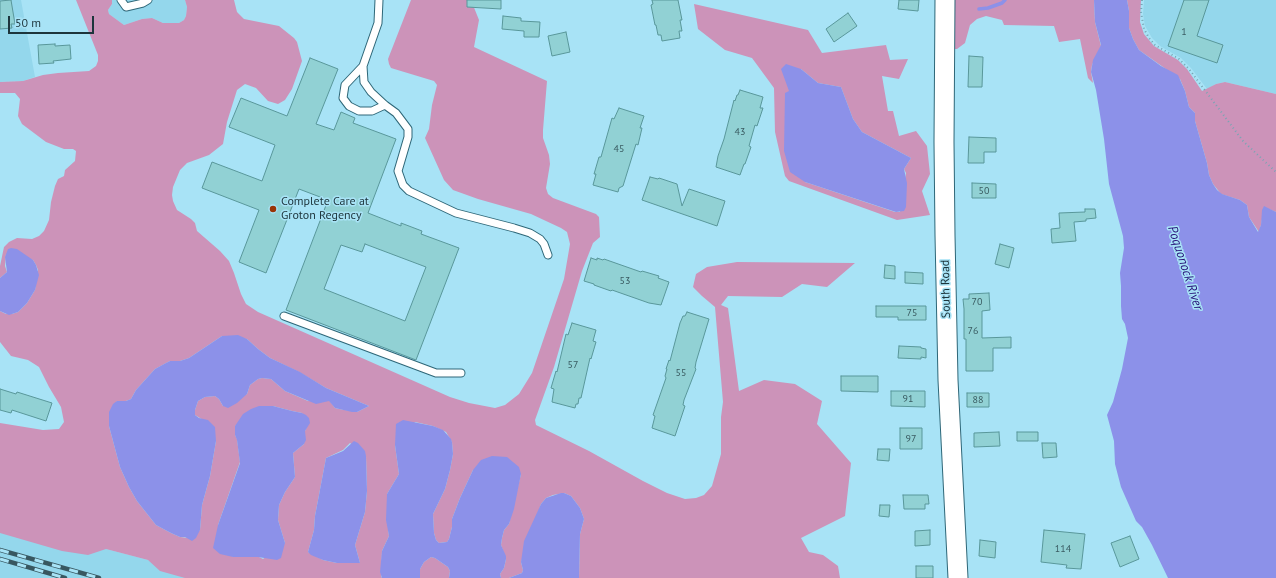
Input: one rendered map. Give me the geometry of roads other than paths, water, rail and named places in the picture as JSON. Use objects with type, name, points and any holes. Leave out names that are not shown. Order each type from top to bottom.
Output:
[{"type":"main road","name":"South Road","points":[[945,0],[944,149],[948,380],[958,578]]},
{"type":"lane","points":[[121,0],[126,7],[145,1]]},
{"type":"lane","points":[[379,0],[378,23],[363,66],[364,82],[371,92],[396,113],[408,129],[408,137],[398,170],[403,185],[410,191],[456,213],[530,233],[540,239],[544,244],[548,255]]},
{"type":"lane","points":[[363,66],[345,85],[343,98],[348,106],[359,111],[372,111],[385,105]]},
{"type":"lane","points":[[284,316],[436,373],[461,373]]},
{"type":"water","name":"Poquonock River","points":[[1094,0],[1127,0],[1129,11],[1129,28],[1139,50],[1161,66],[1178,75],[1185,91],[1189,107],[1195,113],[1195,121],[1209,175],[1217,190],[1222,194],[1240,200],[1247,205],[1249,217],[1258,232],[1261,225],[1262,210],[1264,206],[1276,212],[1276,578],[1168,578],[1142,527],[1136,521],[1121,487],[1115,464],[1114,441],[1107,415],[1113,402],[1122,369],[1128,338],[1125,324],[1122,319],[1121,306],[1120,273],[1124,248],[1123,236],[1109,184],[1104,139],[1096,90],[1091,72],[1093,60],[1101,45],[1095,22]]},
{"type":"water","points":[[786,64],[801,69],[818,83],[841,87],[853,119],[862,132],[911,158],[904,169],[907,183],[906,207],[904,211],[896,212],[805,182],[790,172],[784,151],[785,93],[789,91],[781,69]]},
{"type":"water","points":[[8,249],[17,249],[33,260],[39,275],[35,290],[27,303],[18,312],[9,315],[0,311],[0,278],[7,272],[5,257]]},
{"type":"water","points":[[238,335],[247,339],[270,358],[300,372],[326,388],[369,406],[357,412],[352,412],[335,408],[329,401],[316,404],[285,391],[271,379],[262,378],[250,385],[247,394],[237,403],[228,408],[223,406],[219,399],[215,396],[205,397],[198,401],[195,415],[199,418],[208,420],[215,427],[216,441],[210,476],[202,505],[200,530],[196,538],[192,541],[185,537],[180,537],[171,533],[156,525],[137,501],[120,467],[109,426],[109,412],[113,404],[117,401],[126,401],[131,399],[136,390],[155,369],[170,361],[180,361],[189,358],[222,336]]},
{"type":"water","points":[[259,406],[273,406],[302,413],[309,418],[310,423],[305,431],[306,440],[304,444],[293,453],[295,477],[285,492],[279,505],[278,520],[285,543],[281,558],[277,560],[258,557],[233,557],[220,554],[213,548],[218,525],[240,463],[235,435],[235,426],[243,414]]},
{"type":"water","points":[[403,420],[433,426],[443,430],[452,442],[453,454],[445,489],[433,514],[434,533],[436,540],[439,543],[447,542],[449,539],[452,519],[460,498],[473,470],[481,460],[492,456],[507,457],[519,467],[521,474],[514,509],[509,524],[504,530],[502,538],[501,545],[506,559],[504,568],[500,574],[501,578],[449,578],[450,571],[448,567],[431,557],[424,562],[420,569],[420,578],[382,578],[380,572],[382,551],[389,536],[386,520],[387,494],[399,474],[395,445],[396,424]]},
{"type":"water","points":[[354,441],[358,443],[365,451],[366,456],[367,491],[365,512],[355,545],[360,563],[337,563],[323,560],[311,555],[308,552],[314,530],[315,516],[326,458],[343,451]]},
{"type":"water","points":[[561,493],[571,496],[580,508],[584,519],[580,534],[579,578],[509,578],[522,573],[523,570],[521,562],[524,541],[541,504],[546,498]]},
{"type":"waterway","points":[[979,9],[988,8],[1002,3],[1005,0]]},
{"type":"railway","points":[[0,550],[99,578]]},
{"type":"railway","points":[[0,559],[65,578]]},
{"type":"place","name":"Complete Care at Groton Regency","points":[[273,209]]}]
